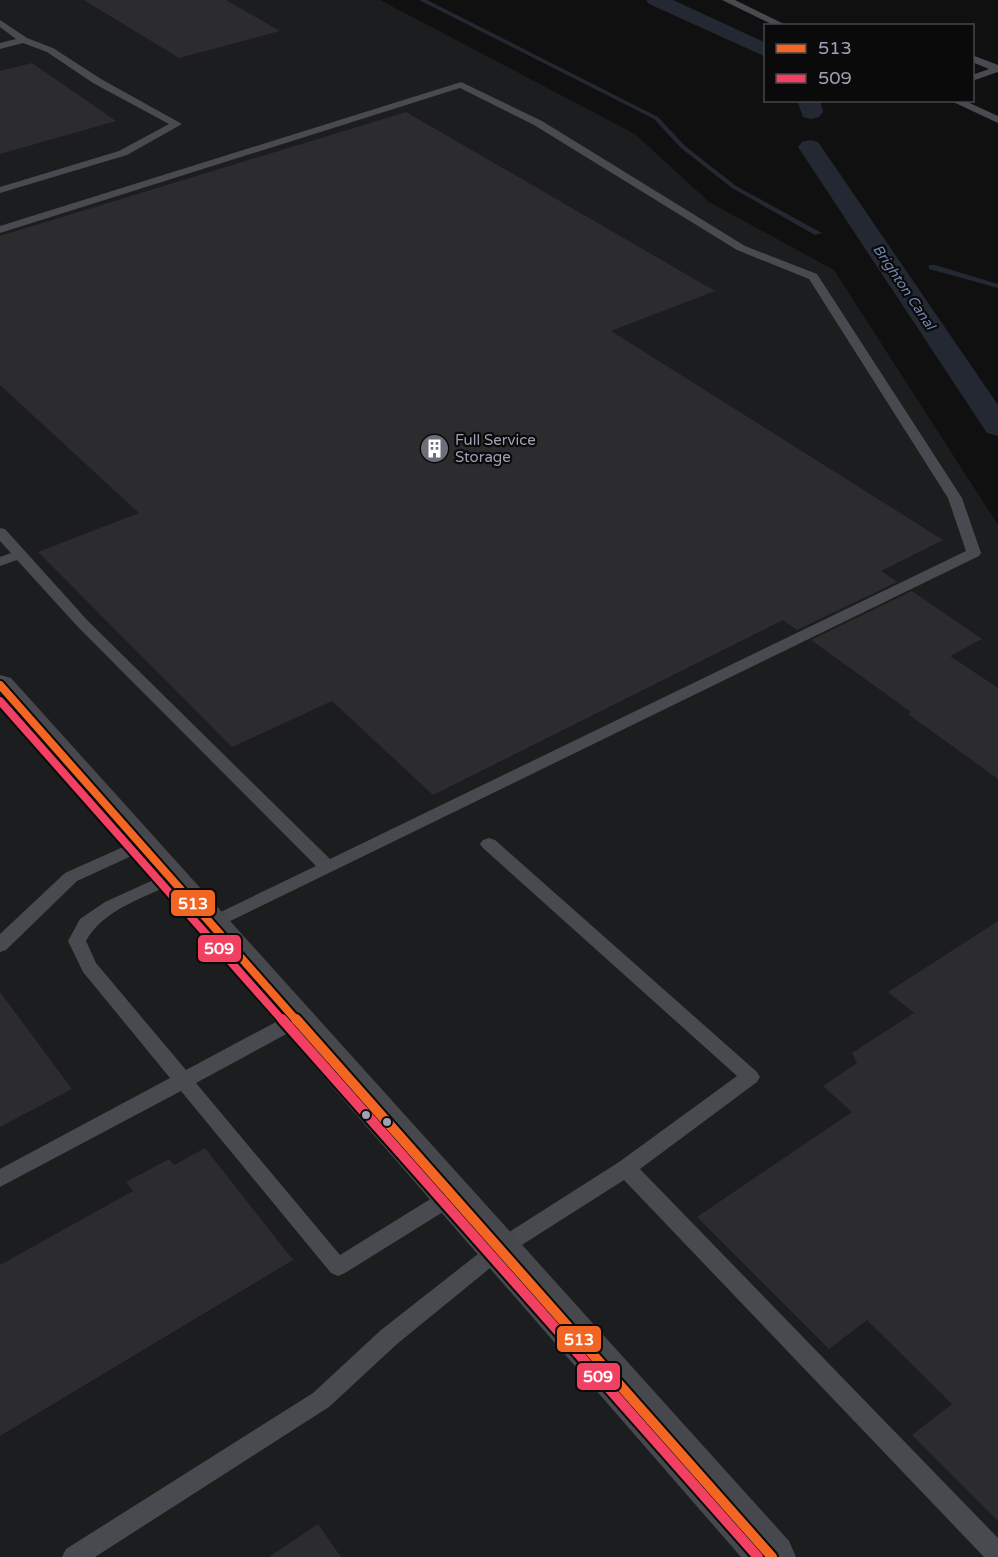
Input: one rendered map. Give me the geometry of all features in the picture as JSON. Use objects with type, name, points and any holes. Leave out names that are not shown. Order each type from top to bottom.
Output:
[{"type":"street","points":[[6,700],[171,878],[772,1557]]},
{"type":"lane","points":[[727,0],[780,24]]},
{"type":"lane","points":[[0,23],[24,40],[50,50],[97,81],[177,124],[123,153],[0,190]]},
{"type":"lane","points":[[0,46],[24,40]]},
{"type":"lane","points":[[974,59],[998,69]]},
{"type":"lane","points":[[974,77],[998,69]]},
{"type":"lane","points":[[0,230],[461,85],[538,123],[741,248],[813,278],[955,498],[974,553],[212,924]]},
{"type":"lane","points":[[958,102],[998,120]]},
{"type":"lane","points":[[0,532],[83,624],[328,868]]},
{"type":"lane","points":[[0,562],[20,554]]},
{"type":"lane","points":[[74,1557],[321,1400],[389,1337],[500,1249],[626,1168],[750,1077],[489,844]]},
{"type":"lane","points":[[0,945],[71,877],[141,845]]},
{"type":"lane","points":[[171,878],[111,906],[86,924],[78,941],[89,967],[338,1267],[452,1196]]},
{"type":"lane","points":[[0,1179],[296,1020]]},
{"type":"lane","points":[[626,1168],[998,1555]]},
{"type":"shaded area","points":[[0,0],[380,0],[635,134],[709,202],[834,270],[998,525],[998,1557],[0,1557]]},
{"type":"building","points":[[84,0],[226,0],[280,31],[179,58]]},
{"type":"building","points":[[32,63],[116,121],[0,154],[0,71]]},
{"type":"building","name":"Full Service Storage","points":[[406,112],[715,291],[611,331],[943,540],[881,571],[897,582],[797,630],[783,620],[433,795],[332,701],[232,747],[38,552],[139,513],[0,385],[0,236]]},
{"type":"building","points":[[912,591],[982,639],[950,656],[998,688],[998,779],[908,714],[911,712],[811,640]]},
{"type":"building","points":[[998,921],[998,1521],[912,1435],[952,1404],[867,1320],[829,1349],[697,1217],[852,1112],[823,1086],[857,1063],[852,1053],[914,1013],[888,992]]},
{"type":"building","points":[[0,992],[72,1089],[0,1127]]},
{"type":"building","points":[[205,1148],[293,1260],[0,1436],[0,1265],[133,1191],[126,1182],[169,1159],[174,1165]]},
{"type":"building","points":[[318,1524],[341,1557],[269,1557]]},
{"type":"waterway","points":[[422,0],[656,118],[683,147],[734,187],[818,233]]},
{"type":"waterway","name":"Brighton Canal","points":[[656,0],[764,50]]},
{"type":"waterway","name":"Brighton Canal","points":[[808,102],[811,112]]},
{"type":"waterway","name":"Brighton Canal","points":[[810,147],[998,427]]},
{"type":"waterway","points":[[932,267],[998,286]]},
{"type":"transit line","name":"513","points":[[0,685],[772,1557]]},
{"type":"transit line","name":"509","points":[[0,701],[758,1557]]},
{"type":"place","name":"Full Service Storage","points":[[434,449]]}]
